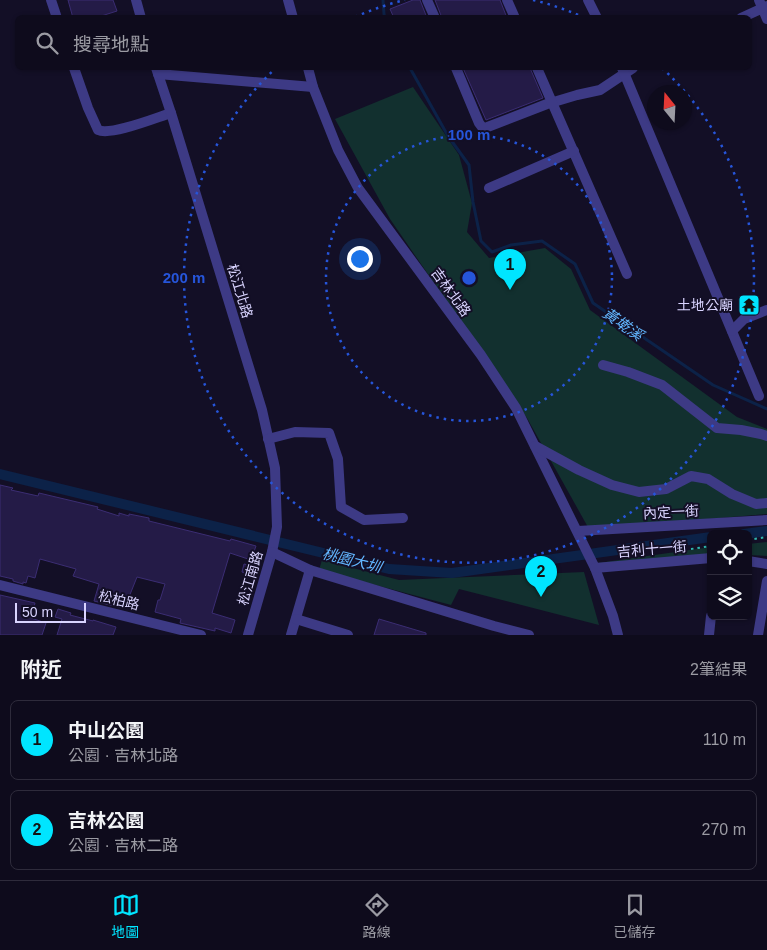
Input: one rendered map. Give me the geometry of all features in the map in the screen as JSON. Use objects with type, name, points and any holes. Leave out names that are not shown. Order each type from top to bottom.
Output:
[{"type":"street","points":[[51,0],[56,15]]},
{"type":"street","points":[[136,0],[140,15]]},
{"type":"street","points":[[288,0],[292,15]]},
{"type":"street","points":[[427,0],[434,15]]},
{"type":"street","points":[[507,0],[514,15]]},
{"type":"street","points":[[588,0],[596,15]]},
{"type":"street","points":[[746,15],[763,5],[767,19]]},
{"type":"street","points":[[75,70],[88,108],[98,130],[102,132],[113,131],[171,113]]},
{"type":"street","name":"吉林北路","points":[[309,70],[313,87],[338,150],[358,188],[481,355],[516,408],[593,564],[613,616],[618,635]]},
{"type":"street","points":[[457,70],[479,123],[485,128],[553,102],[600,90],[626,70]]},
{"type":"street","points":[[538,70],[627,274]]},
{"type":"street","points":[[627,70],[732,332],[760,396]]},
{"type":"street","points":[[157,71],[313,87]]},
{"type":"street","name":"松江北路","points":[[157,71],[259,400],[275,468],[277,527]]},
{"type":"street","points":[[489,188],[574,151]]},
{"type":"street","points":[[732,332],[744,320],[767,310]]},
{"type":"street","points":[[603,365],[662,385],[717,428],[741,430],[767,436]]},
{"type":"street","points":[[268,439],[296,432],[329,434],[338,459],[341,507],[364,520],[403,518]]},
{"type":"street","points":[[535,446],[612,485],[639,492],[666,489],[691,476],[708,479],[732,494],[756,504],[767,503]]},
{"type":"street","name":"內定一街","points":[[578,531],[767,520]]},
{"type":"street","name":"松江南路","points":[[248,635],[277,527]]},
{"type":"street","points":[[272,550],[310,570],[493,631],[529,635]]},
{"type":"street","name":"吉利十一街","points":[[593,564],[707,558]]},
{"type":"street","points":[[752,562],[767,564]]},
{"type":"street","points":[[291,635],[310,570]]},
{"type":"street","points":[[758,635],[764,611],[767,581]]},
{"type":"street","name":"松柏路","points":[[0,585],[202,635]]},
{"type":"street","points":[[296,619],[348,635]]},
{"type":"street","points":[[709,635],[711,620]]},
{"type":"path","points":[[752,539],[767,537]]},
{"type":"green space","points":[[413,87],[459,155],[472,203],[467,232],[489,258],[545,248],[571,269],[590,310],[737,417],[767,429],[767,514],[589,529],[527,418],[390,219],[335,119]]},
{"type":"green space","points":[[767,542],[767,556],[752,555],[752,544]]},
{"type":"green space","points":[[707,548],[707,555],[600,570],[598,563]]},
{"type":"green space","points":[[322,560],[399,580],[584,572],[599,625],[459,589],[451,605],[319,570]]},
{"type":"building","points":[[68,0],[113,0],[117,11],[104,15],[72,15]]},
{"type":"building","points":[[413,0],[420,0],[426,15],[393,15],[390,9]]},
{"type":"building","points":[[435,0],[500,0],[506,15],[441,15]]},
{"type":"building","points":[[464,70],[531,70],[543,98],[486,120]]},
{"type":"building","name":"土地公廟","points":[[748,297],[756,307],[747,310],[741,303]]},
{"type":"building","points":[[0,485],[13,488],[11,490],[38,496],[39,493],[98,507],[97,509],[119,516],[119,513],[149,518],[149,521],[256,546],[251,560],[230,553],[212,613],[235,620],[231,633],[215,628],[215,631],[180,623],[181,619],[155,612],[165,584],[137,577],[129,597],[126,596],[122,608],[94,601],[99,584],[73,576],[76,569],[40,559],[35,578],[28,576],[26,583],[23,582],[23,584],[0,576]]},
{"type":"building","points":[[244,564],[252,566],[249,575],[242,572]]},
{"type":"building","points":[[0,595],[35,603],[31,618],[46,623],[42,635],[0,635]]},
{"type":"building","points":[[58,609],[71,613],[70,615],[116,627],[113,635],[57,635],[62,619],[55,617]]},
{"type":"building","points":[[379,619],[426,633],[426,635],[374,635]]},
{"type":"waterway","name":"黃墘溪","points":[[383,0],[384,15]]},
{"type":"waterway","name":"黃墘溪","points":[[411,70],[448,136],[469,165],[473,202],[481,241],[492,252],[511,245],[542,241],[575,264],[593,303],[713,385],[767,409]]},
{"type":"waterway","name":"桃園大圳","points":[[0,474],[389,569],[452,573],[707,538]]},
{"type":"waterway","name":"桃園大圳","points":[[752,533],[767,531]]},
{"type":"place","name":"中山公園","points":[[510,290]]},
{"type":"place","name":"土地公廟","points":[[749,305]]},
{"type":"place","name":"吉林公園","points":[[541,597]]}]
